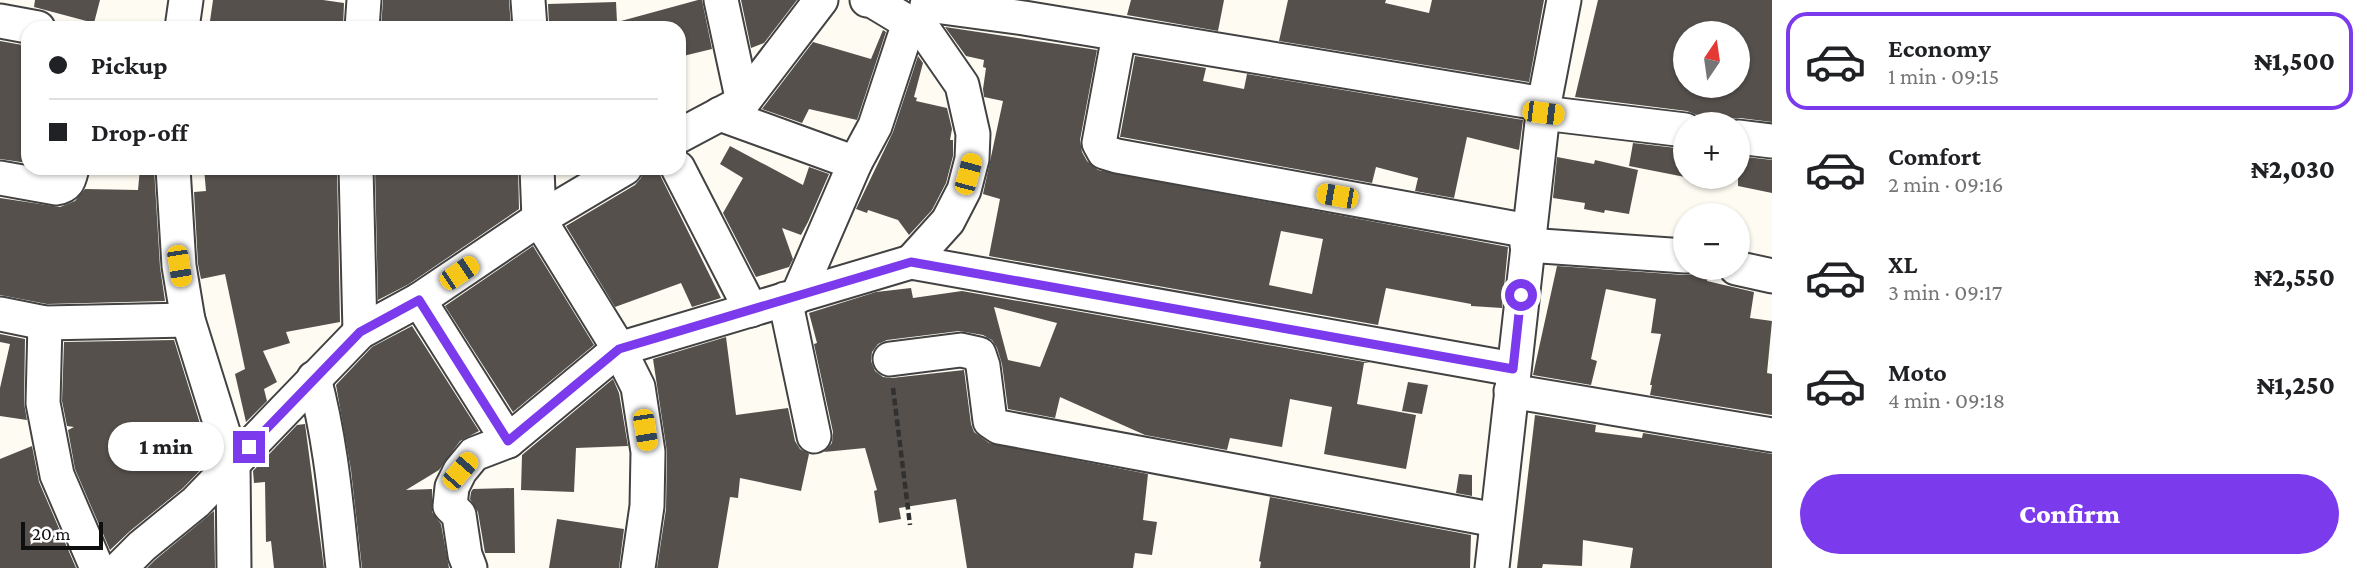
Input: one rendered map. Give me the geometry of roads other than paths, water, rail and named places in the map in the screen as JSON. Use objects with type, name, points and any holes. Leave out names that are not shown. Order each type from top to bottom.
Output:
[{"type":"street","points":[[183,21],[186,0]]},
{"type":"street","points":[[363,21],[365,0]]},
{"type":"street","points":[[528,0],[530,21]]},
{"type":"street","points":[[721,0],[732,108]]},
{"type":"street","points":[[686,132],[732,108],[821,0]]},
{"type":"street","points":[[867,0],[923,15],[1024,18],[1673,128]]},
{"type":"street","points":[[1492,568],[1543,108],[1564,0]]},
{"type":"street","points":[[814,436],[791,298],[875,126],[923,15]]},
{"type":"street","points":[[911,262],[948,221],[964,190],[973,134],[962,85],[923,15]]},
{"type":"street","points":[[0,21],[21,25]]},
{"type":"street","points":[[1119,35],[1099,143],[1104,152],[1528,238],[1673,255]]},
{"type":"street","points":[[732,108],[855,163]]},
{"type":"street","points":[[1750,138],[1772,141]]},
{"type":"street","points":[[0,178],[56,188],[64,187],[70,175]]},
{"type":"street","points":[[173,175],[179,266],[188,320],[233,464],[234,568]]},
{"type":"street","points":[[356,175],[360,332]]},
{"type":"street","points":[[537,175],[539,219],[619,349],[638,387],[648,452],[647,506],[638,568]]},
{"type":"street","points":[[120,568],[142,546],[196,502],[360,332],[419,300],[539,219],[613,175]]},
{"type":"street","points":[[682,175],[751,310]]},
{"type":"street","points":[[470,568],[465,555],[460,515],[450,506],[452,486],[460,471],[474,454],[508,441],[619,349],[911,262],[1512,380],[1772,435]]},
{"type":"street","points":[[1750,271],[1772,276]]},
{"type":"street","points":[[419,300],[508,441]]},
{"type":"street","points":[[0,314],[45,323],[188,320]]},
{"type":"street","points":[[45,323],[43,403],[57,475],[97,568]]},
{"type":"street","points":[[890,359],[961,350],[979,354],[990,421],[999,427],[1496,520]]},
{"type":"street","points":[[314,379],[324,416],[333,474],[343,568]]}]
